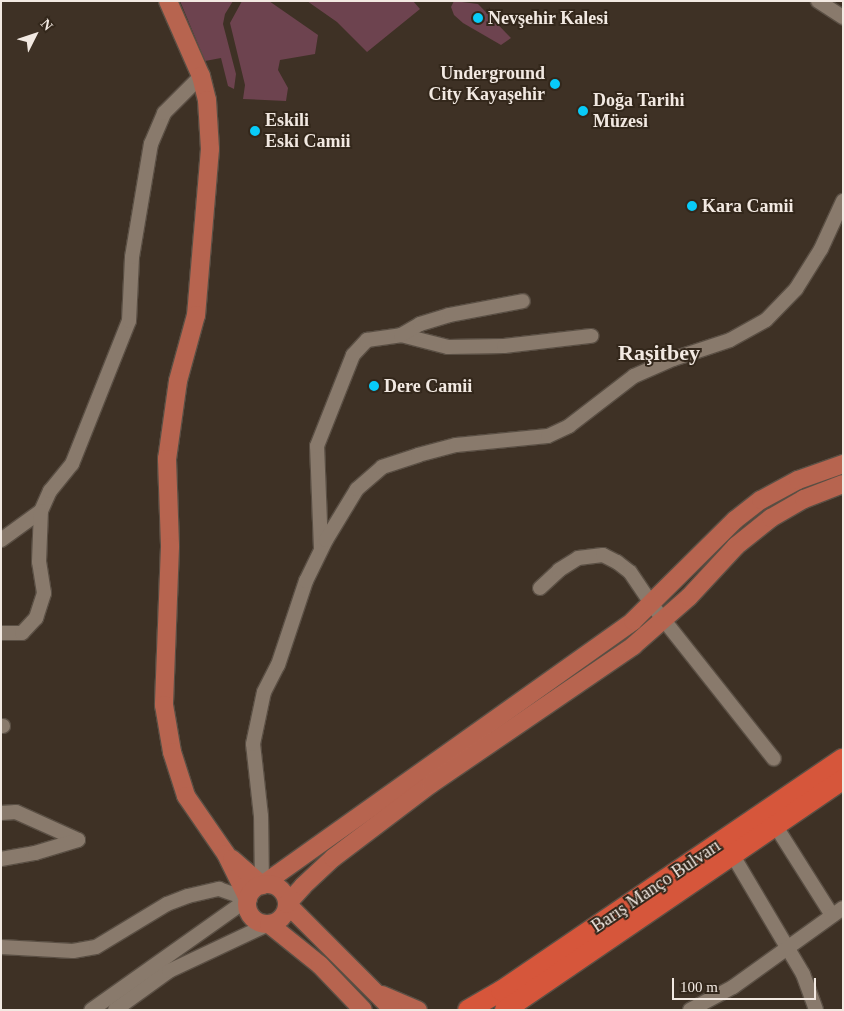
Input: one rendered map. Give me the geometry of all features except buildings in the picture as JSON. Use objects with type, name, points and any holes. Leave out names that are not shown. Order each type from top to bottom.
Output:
[{"type":"highway","name":"Barış Manço Bulvarı","points":[[468,1010],[509,986],[843,760]]},
{"type":"highway","name":"Barış Manço Bulvarı","points":[[505,1010],[843,779]]},
{"type":"main road","points":[[168,1],[201,76],[207,100],[210,149],[196,316],[178,381],[167,459],[170,547],[164,704],[172,752],[186,796],[226,854],[248,899],[252,917],[269,924],[320,965],[362,1009]]},
{"type":"main road","points":[[248,899],[253,890],[602,645],[652,605],[721,534],[761,500],[798,480],[843,464]]},
{"type":"main road","points":[[269,924],[280,920],[287,904],[309,880],[358,838],[431,784],[591,676],[665,619],[736,546],[770,518],[804,499],[843,484]]},
{"type":"main road","points":[[226,854],[262,885],[280,888],[287,904],[393,1010]]},
{"type":"main road","points":[[376,993],[418,1010]]},
{"type":"street","points":[[820,2],[843,17]]},
{"type":"street","points":[[1,633],[22,632],[36,618],[44,593],[39,562],[41,511],[50,491],[72,464],[129,320],[132,257],[143,177],[152,144],[164,113],[201,76]]},
{"type":"street","points":[[262,885],[261,816],[253,744],[264,692],[278,665],[306,581],[321,549],[357,489],[382,466],[456,445],[548,436],[569,426],[634,376],[730,340],[766,320],[796,289],[821,249],[843,201]]},
{"type":"street","points":[[321,549],[316,446],[353,355],[367,340],[401,335],[420,324],[449,315],[524,301]]},
{"type":"street","points":[[401,335],[448,347],[504,346],[591,336]]},
{"type":"street","points":[[1,540],[41,511]]},
{"type":"street","points":[[540,588],[559,570],[578,558],[603,555],[630,572],[652,605],[774,759]]},
{"type":"street","points":[[1,813],[16,812],[78,840],[34,853],[1,859]]},
{"type":"street","points":[[690,1010],[734,987],[787,946],[838,911],[775,826]]},
{"type":"street","points":[[732,854],[803,974],[816,1010]]},
{"type":"street","points":[[1,947],[73,951],[96,947],[167,904],[188,896],[219,889],[248,899]]},
{"type":"street","points":[[91,1010],[248,899]]},
{"type":"street","points":[[115,1010],[189,960],[269,924]]},
{"type":"shaded area","points":[[180,1],[233,1],[225,14],[223,24],[236,74],[234,89],[228,86],[221,58],[205,61]]},
{"type":"shaded area","points":[[242,1],[269,1],[318,35],[315,54],[280,60],[278,70],[288,88],[286,101],[243,99],[245,85],[230,23]]},
{"type":"shaded area","points":[[307,1],[413,1],[420,9],[367,52],[337,22]]},
{"type":"shaded area","points":[[454,1],[478,4],[511,38],[501,45],[463,23],[454,15],[451,7]]},
{"type":"place","name":"Nevşehir Kalesi","points":[[478,18]]},
{"type":"place","name":"Underground City Kayaşehir","points":[[555,84]]},
{"type":"place","name":"Doğa Tarihi Müzesi","points":[[583,111]]},
{"type":"place","name":"Eskili Eski Camii","points":[[255,131]]},
{"type":"place","name":"Kara Camii","points":[[692,206]]},
{"type":"place","name":"Dere Camii","points":[[374,386]]},
{"type":"district","name":"Raşitbey","points":[[659,353]]}]
